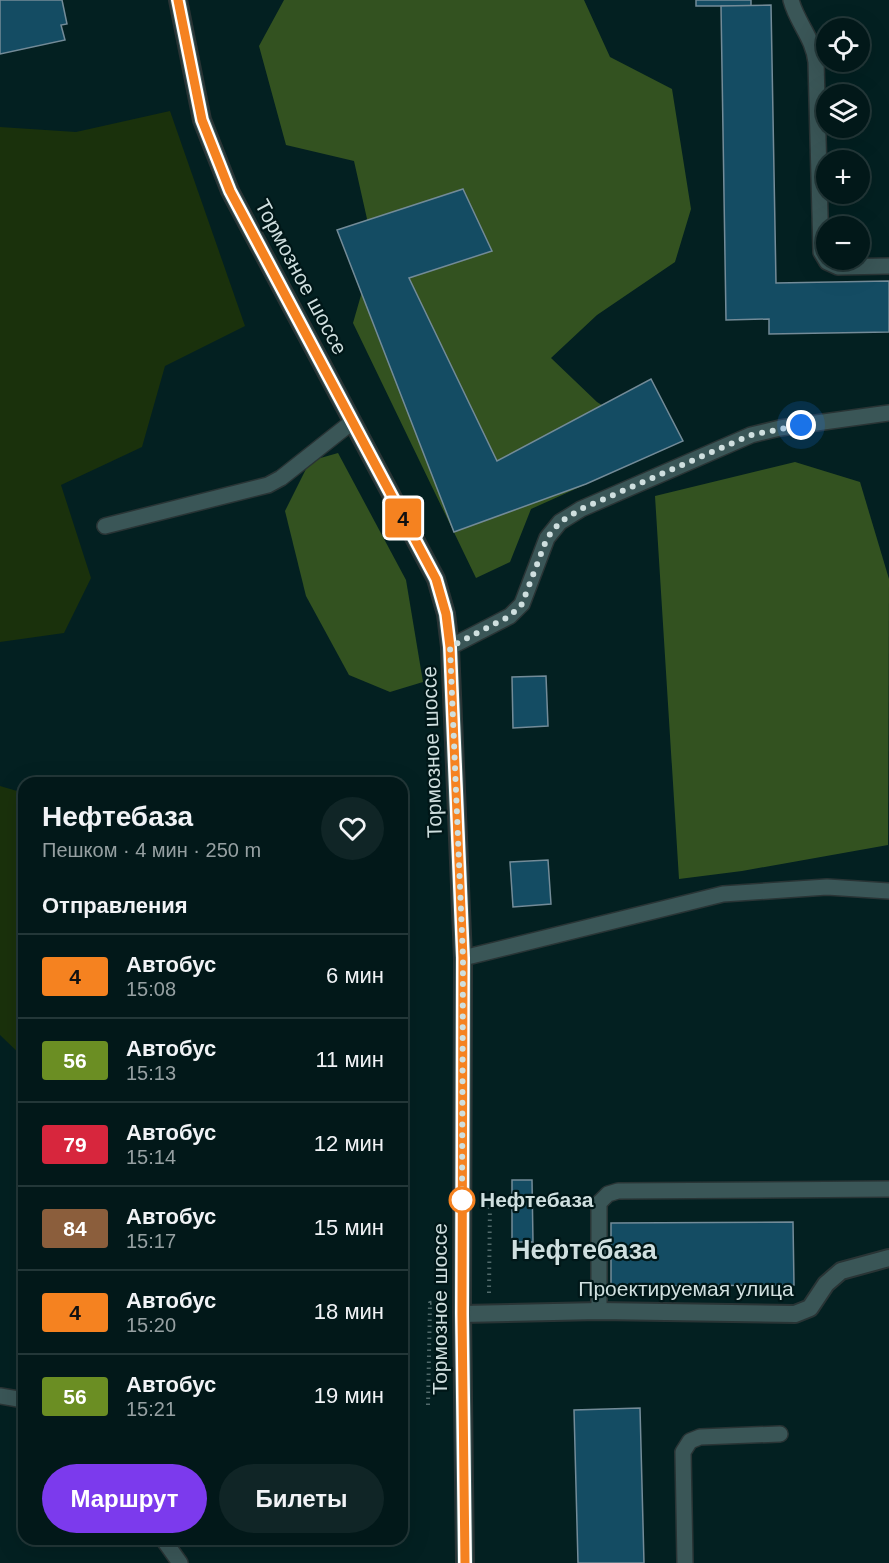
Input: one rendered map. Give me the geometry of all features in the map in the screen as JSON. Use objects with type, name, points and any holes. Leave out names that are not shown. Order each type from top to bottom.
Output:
[{"type":"street","name":"Тормозное шоссе","points":[[178,0],[202,120],[230,191],[436,579],[446,614],[450,647],[463,958],[462,1314],[465,1563]]},
{"type":"street","name":"Проектируемая улица","points":[[462,1314],[599,1311],[795,1314],[810,1308],[826,1284],[841,1271],[889,1258]]},
{"type":"lane","points":[[791,0],[814,47],[816,62],[821,252],[827,262],[838,267],[889,266]]},
{"type":"lane","points":[[450,647],[510,616],[522,604],[547,538],[560,522],[581,509],[751,435],[780,428],[889,413]]},
{"type":"lane","points":[[105,526],[268,485],[281,478],[352,422]]},
{"type":"lane","points":[[463,958],[723,894],[827,887],[889,891]]},
{"type":"lane","points":[[599,1311],[599,1203],[608,1194],[618,1191],[889,1189]]},
{"type":"lane","points":[[0,1396],[18,1399]]},
{"type":"lane","points":[[685,1563],[683,1452],[690,1441],[700,1437],[780,1434]]},
{"type":"lane","points":[[167,1545],[180,1563]]},
{"type":"green space","points":[[284,0],[584,0],[610,57],[672,89],[691,209],[675,262],[597,315],[551,358],[597,402],[640,429],[622,468],[531,509],[510,562],[476,578],[353,323],[374,250],[354,161],[286,145],[259,46]]},
{"type":"green space","points":[[170,111],[245,326],[165,366],[142,447],[61,485],[91,578],[64,633],[0,642],[0,127],[76,132]]},
{"type":"green space","points":[[338,453],[406,580],[423,682],[390,692],[349,675],[306,596],[285,511],[310,461]]},
{"type":"green space","points":[[795,462],[860,482],[889,579],[888,845],[742,871],[679,879],[655,496]]},
{"type":"green space","points":[[0,786],[18,791],[18,1052],[0,1035]]},
{"type":"building","points":[[0,0],[62,0],[67,24],[61,25],[65,40],[0,54]]},
{"type":"building","points":[[696,0],[751,0],[751,6],[696,6]]},
{"type":"building","points":[[771,5],[776,283],[889,281],[889,332],[769,334],[769,319],[726,320],[721,6]]},
{"type":"building","points":[[463,189],[492,251],[409,278],[497,461],[651,379],[683,441],[586,484],[454,532],[337,230]]},
{"type":"building","points":[[546,676],[548,726],[513,728],[512,677]]},
{"type":"building","points":[[548,860],[551,904],[513,907],[510,862]]},
{"type":"building","points":[[512,1180],[532,1180],[533,1242],[512,1242]]},
{"type":"building","points":[[793,1222],[794,1285],[611,1286],[611,1223]]},
{"type":"building","points":[[640,1408],[644,1563],[578,1563],[574,1410]]},
{"type":"bus line","name":"4","points":[[178,0],[202,120],[230,191],[436,579],[446,614],[450,647],[463,958],[462,1314],[465,1563]]},
{"type":"place","name":"Нефтебаза","points":[[462,1200]]},
{"type":"district","name":"Нефтебаза","points":[[584,1250]]},
{"type":"route","points":[[462,1200],[463,958],[450,647],[510,616],[522,604],[547,538],[560,522],[581,509],[751,435],[801,425]]}]
